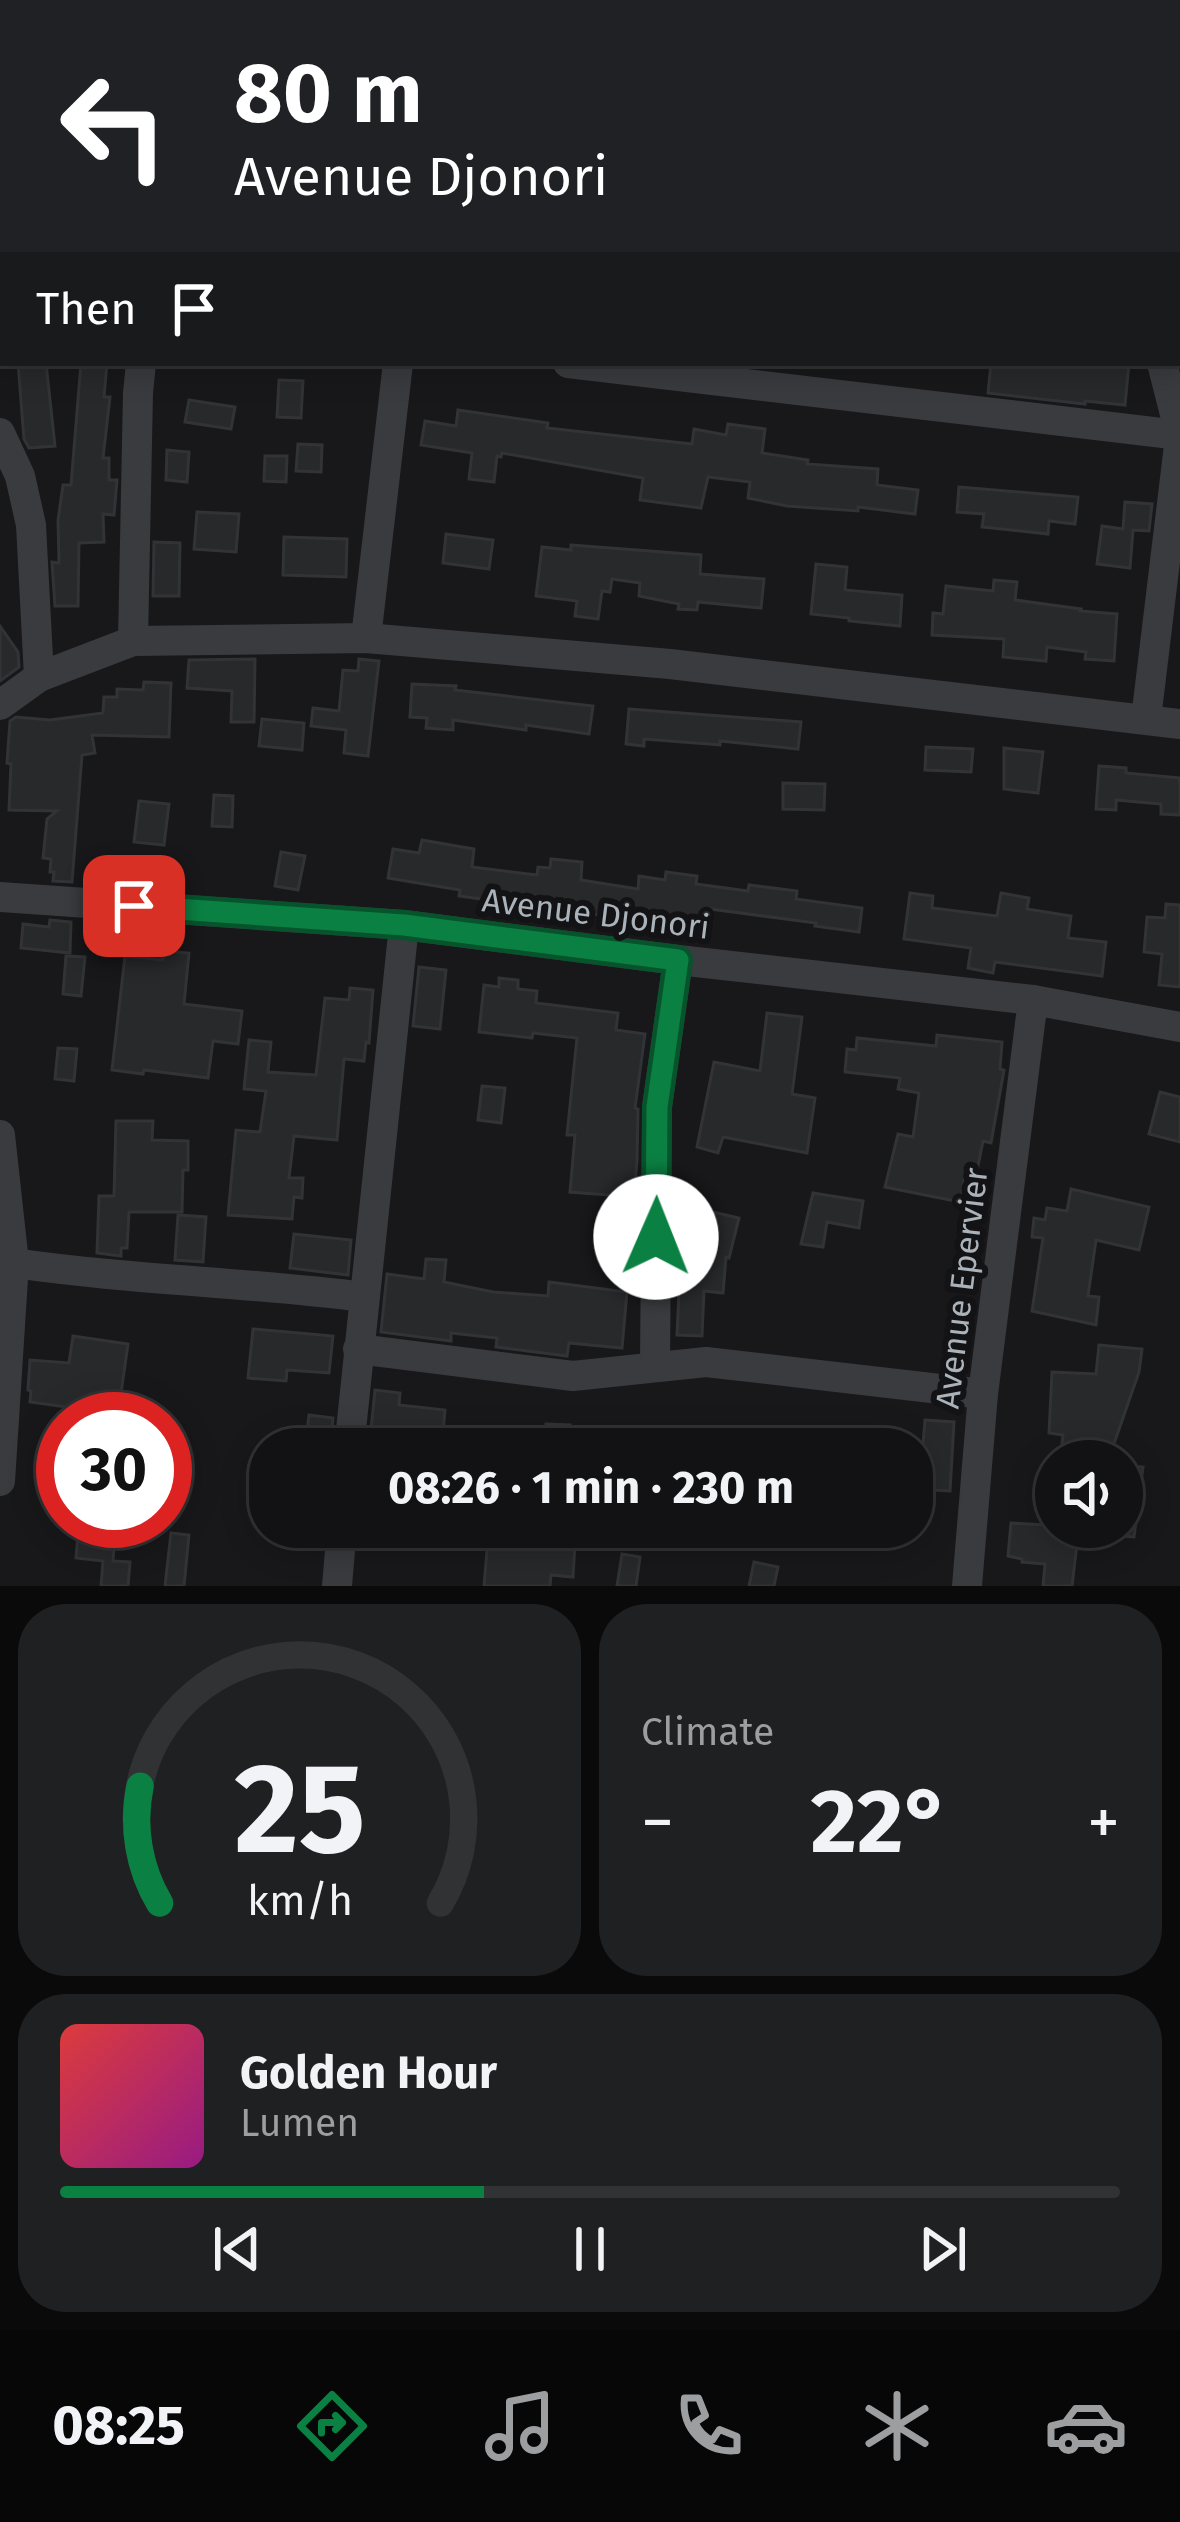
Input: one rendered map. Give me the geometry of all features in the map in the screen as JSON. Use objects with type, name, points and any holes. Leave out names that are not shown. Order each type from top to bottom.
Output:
[{"type":"street","points":[[133,641],[141,366]]},
{"type":"street","points":[[366,638],[398,366]]},
{"type":"street","points":[[594,366],[1180,435]]},
{"type":"street","points":[[1146,719],[1180,435],[1163,366]]},
{"type":"street","points":[[0,434],[20,476],[31,525],[39,677]]},
{"type":"street","points":[[0,705],[39,677],[133,641],[366,638],[670,664],[1180,724]]},
{"type":"street","name":"Avenue Djonori","points":[[0,897],[404,925],[1033,1000],[1180,1028]]},
{"type":"street","points":[[351,1428],[404,925]]},
{"type":"street","points":[[655,1367],[657,1107],[678,960]]},
{"type":"street","name":"Avenue Epervier","points":[[967,1586],[983,1394],[1033,1000]]},
{"type":"street","points":[[0,1136],[14,1263],[0,1479]]},
{"type":"street","points":[[14,1263],[364,1298]]},
{"type":"street","points":[[358,1349],[573,1376],[706,1362],[983,1394]]},
{"type":"street","points":[[337,1586],[340,1548]]},
{"type":"building","points":[[18,366],[46,366],[55,446],[29,448],[24,439]]},
{"type":"building","points":[[81,366],[107,366],[104,397],[110,397],[103,458],[109,458],[109,480],[117,480],[114,515],[103,514],[104,542],[79,543],[78,606],[55,606],[52,562],[59,563],[63,485],[71,485]]},
{"type":"building","points":[[991,366],[1129,366],[1125,405],[988,393]]},
{"type":"building","points":[[279,380],[303,381],[301,418],[277,417]]},
{"type":"building","points":[[189,400],[235,407],[231,429],[185,422]]},
{"type":"building","points":[[458,410],[548,423],[547,428],[692,444],[694,429],[726,435],[728,424],[765,429],[762,453],[808,460],[807,464],[878,469],[877,485],[918,490],[915,514],[787,506],[748,498],[750,482],[708,477],[701,508],[640,500],[643,478],[502,453],[497,456],[494,482],[469,479],[472,453],[421,445],[425,421],[456,426]]},
{"type":"building","points":[[298,444],[322,445],[321,472],[296,471]]},
{"type":"building","points":[[167,450],[189,452],[187,482],[166,480]]},
{"type":"building","points":[[265,456],[287,456],[286,482],[264,481]]},
{"type":"building","points":[[959,487],[1078,497],[1075,524],[1049,521],[1048,534],[982,527],[984,514],[957,512]]},
{"type":"building","points":[[1125,502],[1152,504],[1149,531],[1133,530],[1130,568],[1097,564],[1102,526],[1123,529]]},
{"type":"building","points":[[197,512],[239,514],[236,552],[194,549]]},
{"type":"building","points":[[446,534],[493,540],[489,569],[443,563]]},
{"type":"building","points":[[284,537],[347,539],[346,577],[283,575]]},
{"type":"building","points":[[154,542],[180,543],[179,596],[153,596]]},
{"type":"building","points":[[571,545],[701,555],[700,574],[764,579],[761,608],[698,602],[697,610],[678,609],[679,604],[639,596],[640,583],[612,579],[610,592],[602,591],[598,619],[575,616],[577,601],[536,596],[542,547],[571,550]]},
{"type":"building","points":[[816,564],[847,567],[845,590],[902,595],[900,626],[811,614]]},
{"type":"building","points":[[994,580],[1017,582],[1015,600],[1117,614],[1114,661],[1085,659],[1086,652],[1047,647],[1046,661],[1003,657],[1004,639],[932,635],[933,613],[943,614],[946,586],[993,591]]},
{"type":"building","points":[[0,626],[18,652],[19,667],[0,681]]},
{"type":"building","points":[[255,659],[254,722],[231,722],[232,691],[187,688],[189,660]]},
{"type":"building","points":[[359,659],[379,661],[368,756],[344,753],[346,730],[311,726],[313,708],[339,711],[343,670],[358,671]]},
{"type":"building","points":[[144,682],[171,683],[169,737],[92,735],[95,753],[82,755],[72,882],[53,881],[51,859],[43,858],[47,819],[57,811],[9,810],[10,721],[103,713],[104,697],[117,697],[117,689],[143,690]]},
{"type":"building","points":[[412,684],[593,706],[589,734],[453,720],[453,730],[426,728],[427,718],[410,717]]},
{"type":"building","points":[[629,709],[801,722],[798,749],[720,741],[720,745],[644,739],[644,746],[626,744]]},
{"type":"building","points":[[262,719],[304,723],[302,750],[259,746]]},
{"type":"building","points":[[926,747],[973,749],[971,772],[925,770]]},
{"type":"building","points":[[1004,748],[1043,752],[1038,793],[1004,789]]},
{"type":"building","points":[[1099,766],[1180,778],[1180,815],[1161,814],[1161,804],[1116,800],[1116,810],[1096,809]]},
{"type":"building","points":[[783,783],[825,784],[824,810],[783,809]]},
{"type":"building","points":[[214,795],[233,796],[232,827],[212,826]]},
{"type":"building","points":[[139,801],[169,804],[164,845],[134,842]]},
{"type":"building","points":[[422,840],[474,849],[472,867],[537,875],[538,867],[550,868],[551,859],[582,862],[581,880],[638,889],[639,876],[665,880],[666,872],[697,876],[696,884],[797,891],[796,899],[862,908],[859,932],[710,909],[709,922],[653,915],[652,922],[459,896],[460,890],[388,878],[393,849],[419,853]]},
{"type":"building","points":[[281,852],[305,856],[298,890],[275,886]]},
{"type":"building","points":[[910,893],[933,896],[932,908],[997,916],[1001,893],[1029,898],[1027,909],[1071,916],[1068,938],[1106,942],[1102,976],[995,962],[993,973],[968,968],[971,948],[904,939]]},
{"type":"building","points":[[1166,904],[1180,905],[1180,987],[1159,985],[1162,954],[1144,952],[1147,917],[1165,918]]},
{"type":"building","points":[[50,920],[71,922],[70,953],[21,948],[23,924],[49,927]]},
{"type":"building","points":[[164,951],[189,953],[184,1004],[242,1011],[238,1044],[213,1041],[208,1078],[112,1070],[125,956],[163,960]]},
{"type":"building","points":[[66,956],[85,957],[81,996],[63,994]]},
{"type":"building","points":[[419,967],[446,970],[440,1029],[413,1026]]},
{"type":"building","points":[[499,978],[518,980],[518,989],[537,991],[536,1003],[618,1013],[616,1030],[645,1034],[635,1108],[634,1197],[570,1192],[575,1135],[567,1135],[577,1038],[479,1032],[484,985],[499,987]]},
{"type":"building","points":[[350,988],[373,990],[369,1043],[364,1061],[344,1059],[337,1140],[294,1136],[289,1178],[303,1178],[302,1198],[294,1197],[292,1219],[228,1215],[236,1130],[260,1132],[266,1091],[244,1089],[249,1040],[271,1042],[268,1072],[316,1075],[325,998],[349,1000]]},
{"type":"building","points":[[767,1013],[802,1017],[792,1094],[815,1098],[807,1153],[723,1137],[718,1153],[697,1147],[714,1062],[760,1071]]},
{"type":"building","points":[[937,1035],[1002,1042],[1000,1069],[1004,1070],[991,1143],[983,1141],[976,1176],[965,1174],[960,1202],[885,1187],[898,1134],[913,1137],[919,1093],[898,1089],[900,1078],[845,1072],[847,1049],[856,1050],[857,1038],[936,1046]]},
{"type":"building","points":[[58,1048],[77,1049],[74,1081],[55,1079]]},
{"type":"building","points":[[482,1086],[505,1088],[501,1123],[478,1120]]},
{"type":"building","points":[[1160,1092],[1180,1097],[1180,1142],[1149,1134]]},
{"type":"building","points":[[116,1121],[153,1121],[152,1140],[188,1141],[182,1212],[129,1212],[127,1248],[121,1248],[121,1256],[97,1253],[99,1196],[114,1196]]},
{"type":"building","points":[[1071,1189],[1149,1207],[1139,1250],[1096,1240],[1088,1296],[1099,1297],[1096,1325],[1032,1311],[1043,1238],[1032,1237],[1034,1218],[1045,1220],[1047,1208],[1067,1211]]},
{"type":"building","points":[[813,1193],[863,1201],[859,1228],[827,1222],[823,1247],[801,1244]]},
{"type":"building","points":[[692,1207],[739,1218],[726,1257],[723,1293],[704,1291],[702,1336],[677,1335],[679,1292],[685,1293],[689,1248],[682,1246]]},
{"type":"building","points":[[178,1215],[206,1217],[203,1262],[175,1260]]},
{"type":"building","points":[[294,1234],[351,1240],[348,1275],[290,1268]]},
{"type":"building","points":[[426,1259],[446,1260],[444,1282],[493,1292],[548,1296],[549,1282],[627,1292],[622,1348],[569,1343],[567,1356],[496,1347],[497,1338],[451,1333],[451,1341],[381,1332],[387,1274],[424,1279]]},
{"type":"building","points":[[253,1329],[333,1336],[329,1373],[287,1370],[286,1381],[248,1378]]},
{"type":"building","points":[[73,1336],[128,1344],[121,1392],[36,1392],[36,1403],[30,1402],[30,1360],[69,1363]]},
{"type":"building","points":[[1099,1345],[1142,1349],[1115,1440],[1062,1440],[1063,1435],[1049,1433],[1052,1372],[1096,1374]]},
{"type":"building","points":[[375,1390],[400,1393],[399,1405],[445,1410],[443,1428],[371,1428]]},
{"type":"building","points":[[309,1415],[333,1418],[332,1428],[307,1428]]},
{"type":"building","points":[[925,1420],[954,1422],[950,1491],[933,1490],[933,1428],[924,1428]]},
{"type":"building","points":[[1011,1523],[1035,1524],[1035,1548],[1077,1548],[1072,1586],[1043,1586],[1045,1564],[1008,1556]]},
{"type":"building","points":[[77,1548],[114,1548],[113,1561],[130,1562],[128,1586],[101,1586],[103,1561],[76,1558]]},
{"type":"building","points":[[169,1548],[188,1548],[184,1586],[165,1586]]},
{"type":"building","points":[[487,1548],[575,1548],[573,1577],[551,1575],[550,1586],[484,1586]]},
{"type":"building","points":[[622,1554],[640,1557],[636,1586],[617,1586]]},
{"type":"building","points":[[754,1562],[778,1567],[774,1586],[749,1586]]},
{"type":"route","points":[[134,906],[404,925],[678,960],[657,1107],[656,1237]]}]
